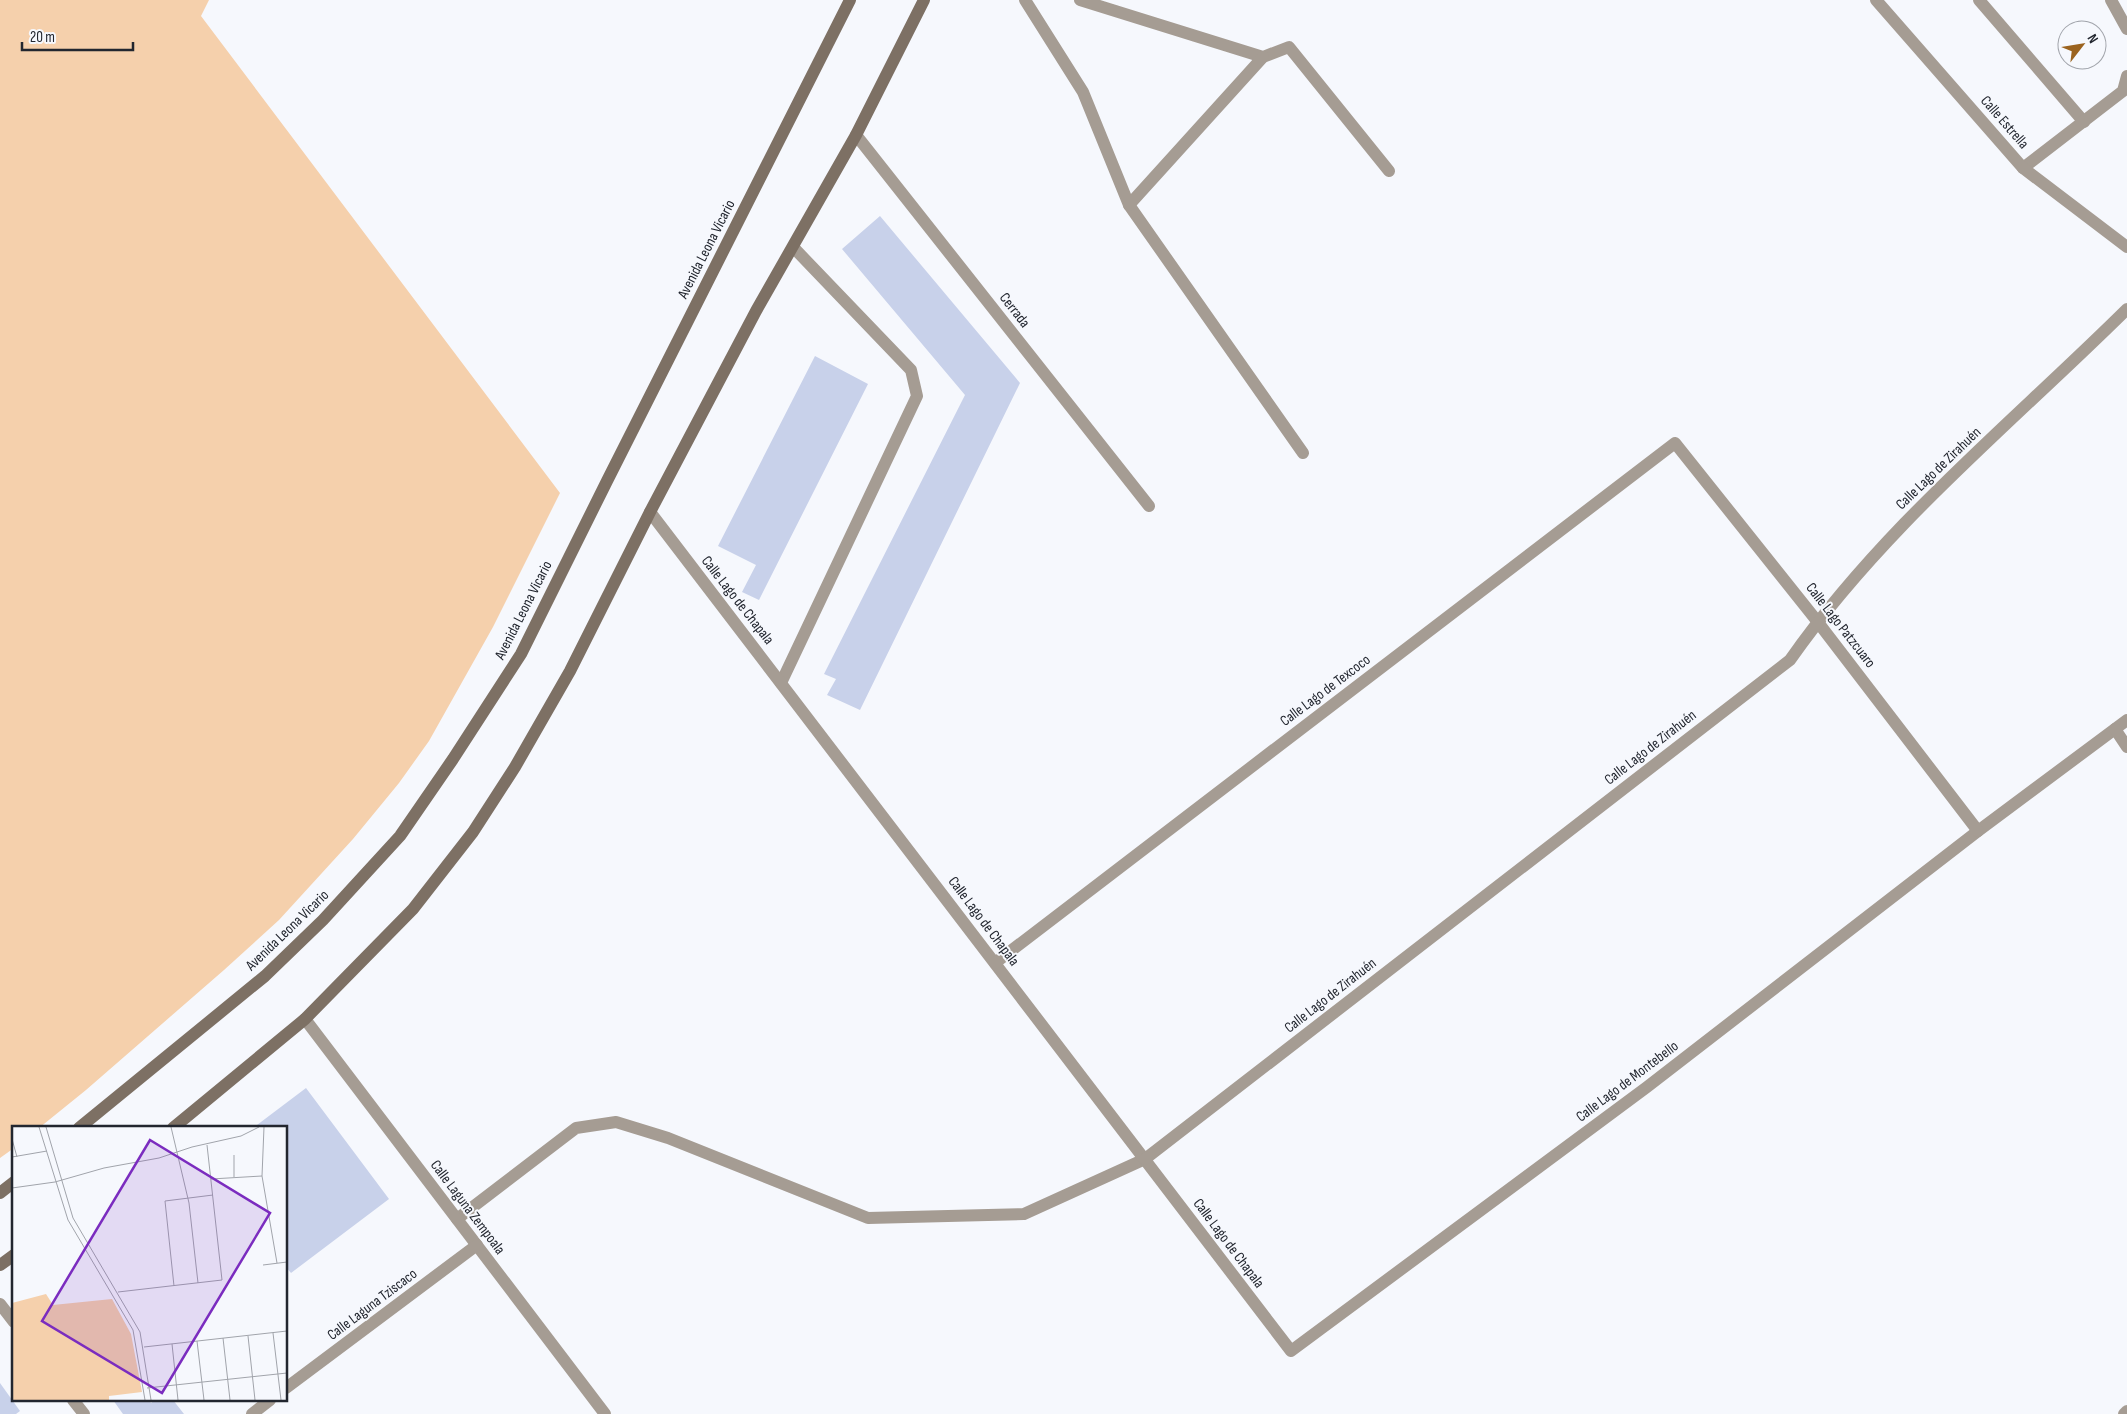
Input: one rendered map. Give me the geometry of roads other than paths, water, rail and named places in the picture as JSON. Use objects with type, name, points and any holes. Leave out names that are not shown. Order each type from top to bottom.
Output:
[{"type":"street","name":"Avenida Leona Vicario","points":[[81,1126],[265,976],[323,920],[400,836],[454,759],[521,654],[850,0]]},
{"type":"street","points":[[175,1126],[305,1019],[413,909],[472,832],[515,767],[570,671],[650,512],[756,311],[856,135],[924,0]]},
{"type":"street","points":[[1025,0],[1083,92],[1130,205],[1302,452]]},
{"type":"street","points":[[1080,0],[1263,57]]},
{"type":"street","name":"Calle Estrella","points":[[1876,0],[2023,168],[2127,247]]},
{"type":"street","points":[[1979,0],[2084,122]]},
{"type":"street","points":[[2111,0],[2127,29]]},
{"type":"street","points":[[1130,205],[1263,57],[1289,47],[1389,171]]},
{"type":"street","points":[[2023,168],[2123,90],[2127,76]]},
{"type":"street","name":"Cerrada","points":[[856,135],[1149,506]]},
{"type":"street","points":[[781,683],[916,396],[911,370],[793,246]]},
{"type":"street","name":"Calle Lago de Zirahuén","points":[[457,1220],[576,1128],[616,1122],[668,1138],[868,1218],[1024,1214],[1145,1159],[1790,660],[1818,621],[1917,508],[2127,308]]},
{"type":"street","name":"Calle Lago Patzcuaro","points":[[1675,443],[1818,621],[1978,831]]},
{"type":"street","name":"Calle Lago de Texcoco","points":[[996,963],[1675,443]]},
{"type":"street","name":"Calle Lago de Chapala","points":[[650,512],[1291,1351]]},
{"type":"street","name":"Calle Lago de Montebello","points":[[1291,1351],[1647,1088],[1978,831],[2127,720]]},
{"type":"street","points":[[2115,729],[2127,747]]},
{"type":"street","name":"Calle Laguna Zempoala","points":[[305,1019],[605,1414]]},
{"type":"street","points":[[0,1193],[12,1184]]},
{"type":"street","name":"Calle Laguna Tziscaco","points":[[288,1387],[477,1245]]},
{"type":"street","points":[[0,1266],[12,1256]]},
{"type":"street","points":[[0,1304],[12,1319]]},
{"type":"street","points":[[75,1402],[84,1414]]},
{"type":"street","points":[[252,1414],[267,1402]]},
{"type":"street","points":[[2124,1414],[2127,1411]]}]
